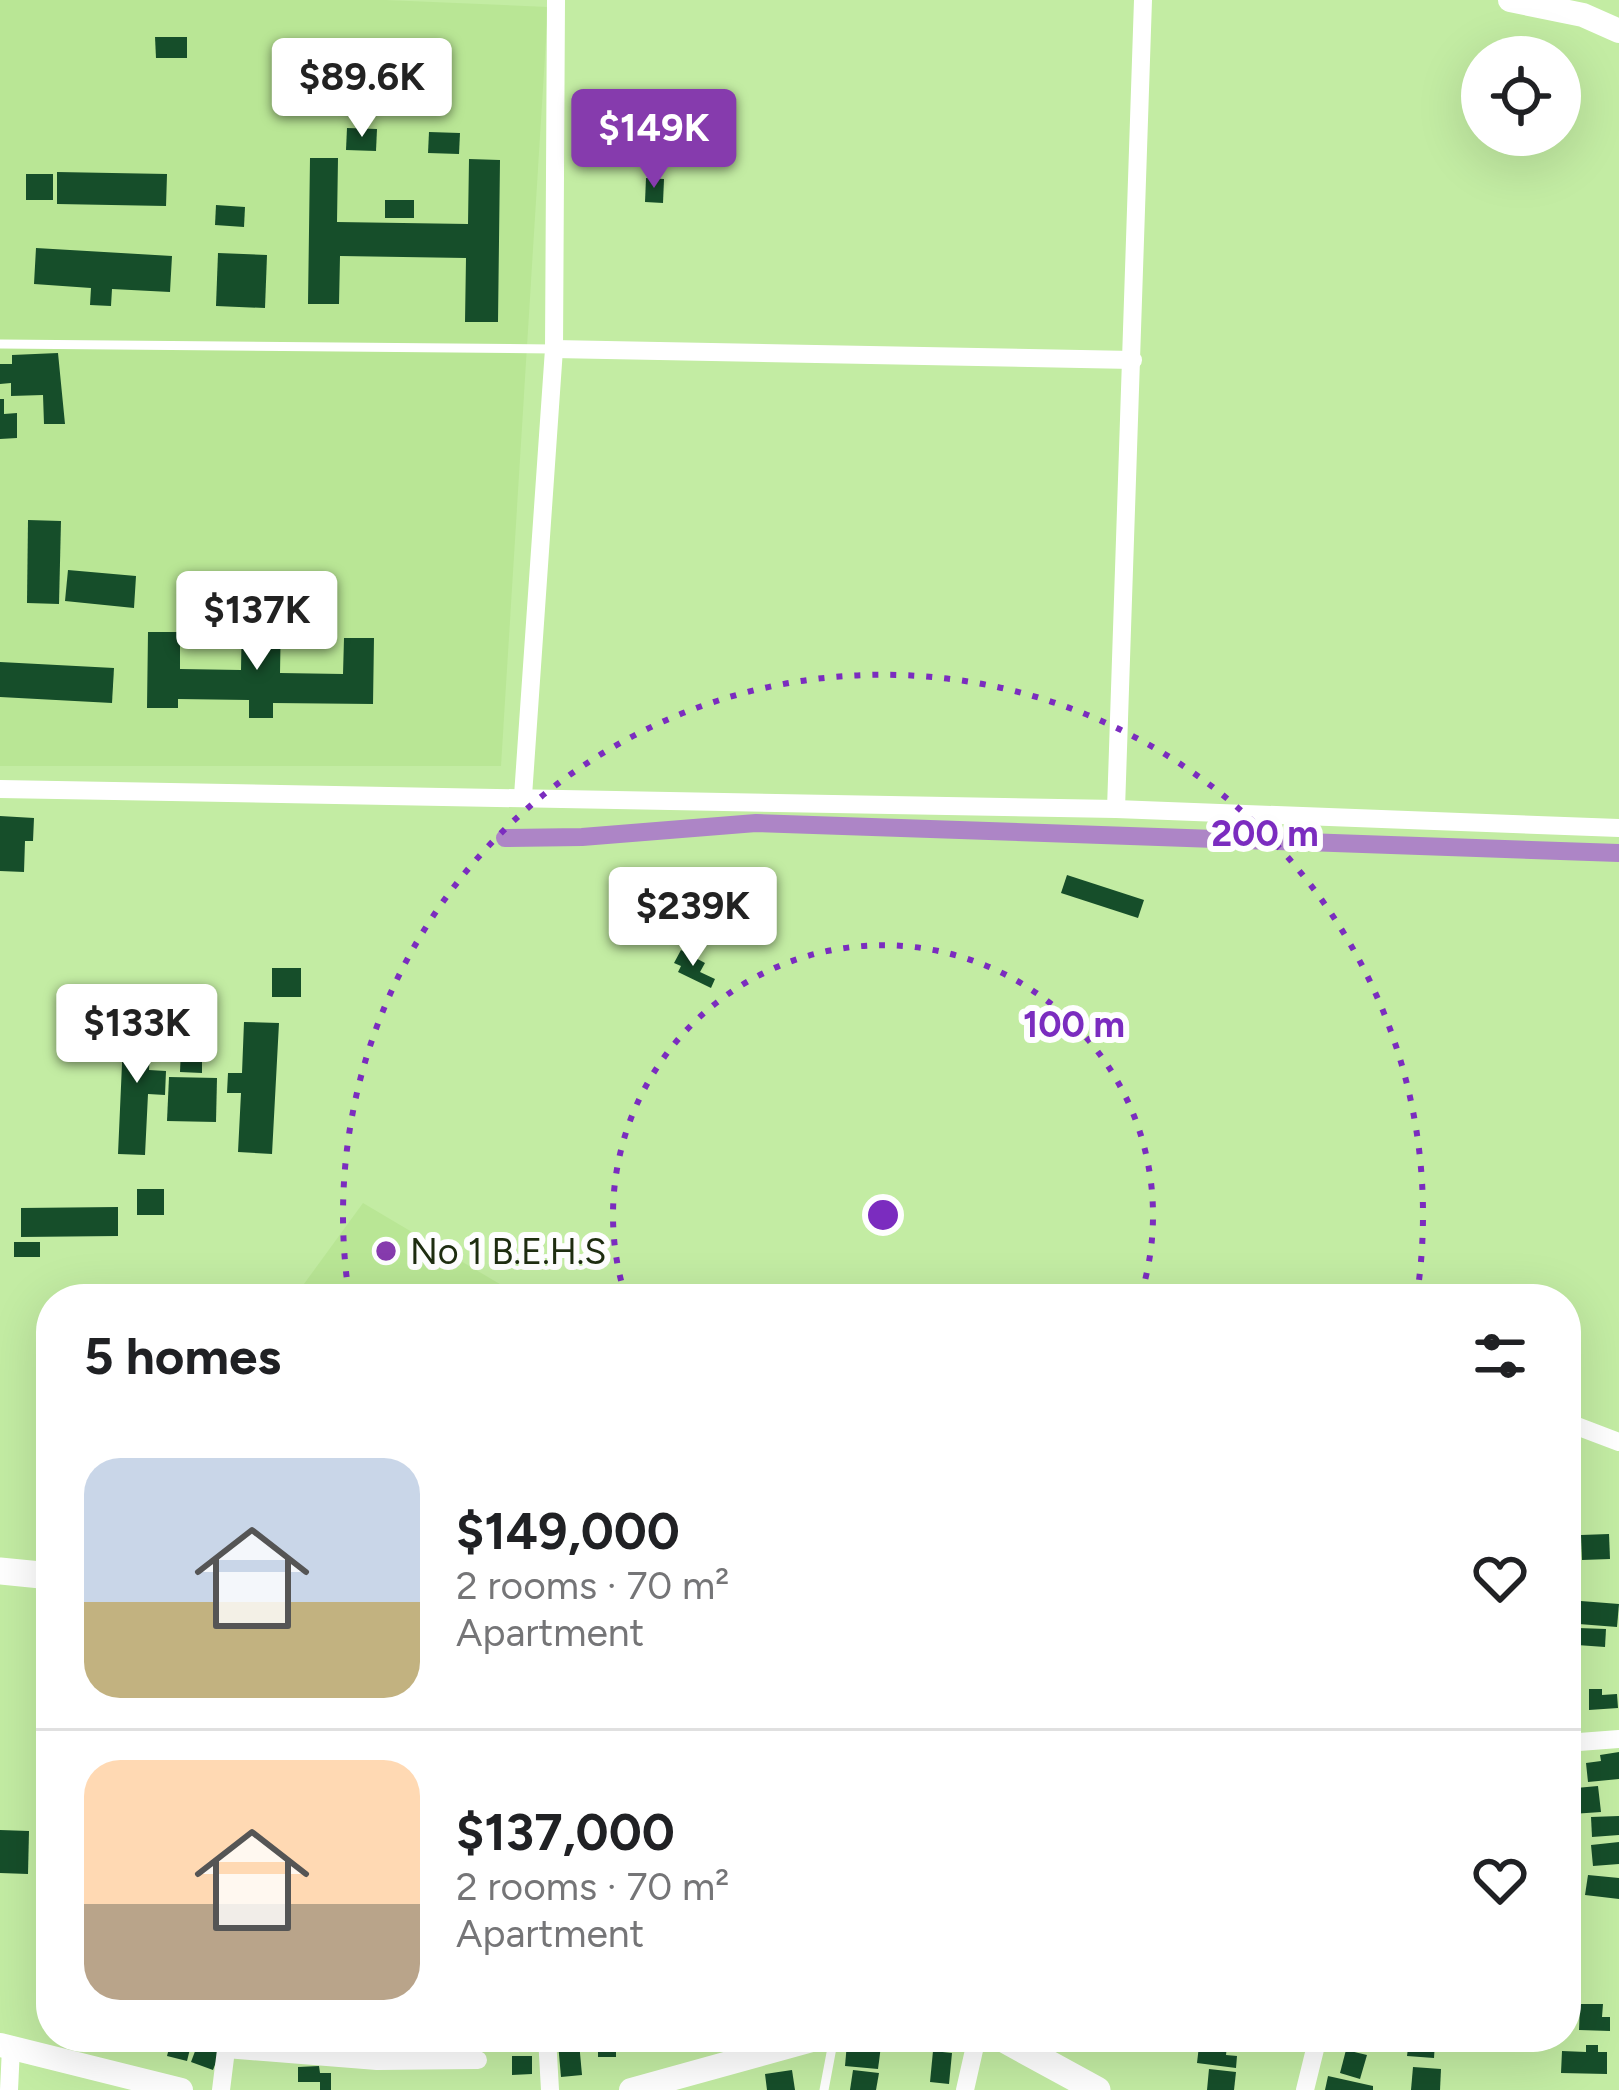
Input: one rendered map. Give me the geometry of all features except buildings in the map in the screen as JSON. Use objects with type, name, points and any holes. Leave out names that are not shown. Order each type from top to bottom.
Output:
[{"type":"main road","points":[[0,1571],[36,1575]]},
{"type":"main road","points":[[1027,2052],[1097,2090]]},
{"type":"street","points":[[523,796],[554,349],[556,0]]},
{"type":"street","points":[[1116,809],[1143,0]]},
{"type":"street","points":[[1510,0],[1583,15],[1619,31]]},
{"type":"street","points":[[554,349],[1133,360]]},
{"type":"street","points":[[0,789],[1116,809],[1619,828]]},
{"type":"street","points":[[1581,1428],[1619,1442]]},
{"type":"street","points":[[1581,1742],[1619,1739]]},
{"type":"street","points":[[9,2090],[5,2047],[182,2090]]},
{"type":"street","points":[[221,2090],[226,2052]]},
{"type":"street","points":[[302,2052],[377,2061],[478,2060]]},
{"type":"street","points":[[549,2052],[550,2090]]},
{"type":"street","points":[[631,2090],[677,2085],[777,2052]]},
{"type":"street","points":[[965,2090],[973,2052]]},
{"type":"street","points":[[1305,2090],[1314,2052]]},
{"type":"lane","points":[[0,344],[554,349]]},
{"type":"lane","points":[[824,2090],[831,2052]]},
{"type":"shaded area","points":[[0,0],[385,0],[548,7],[501,766],[0,766]]},
{"type":"shaded area","name":"No 1 B.E.H.S","points":[[363,1203],[500,1284],[304,1284]]},
{"type":"waterway","points":[[505,838],[756,823],[1619,853]]},
{"type":"place","name":"No 1 B.E.H.S","points":[[386,1251]]}]
